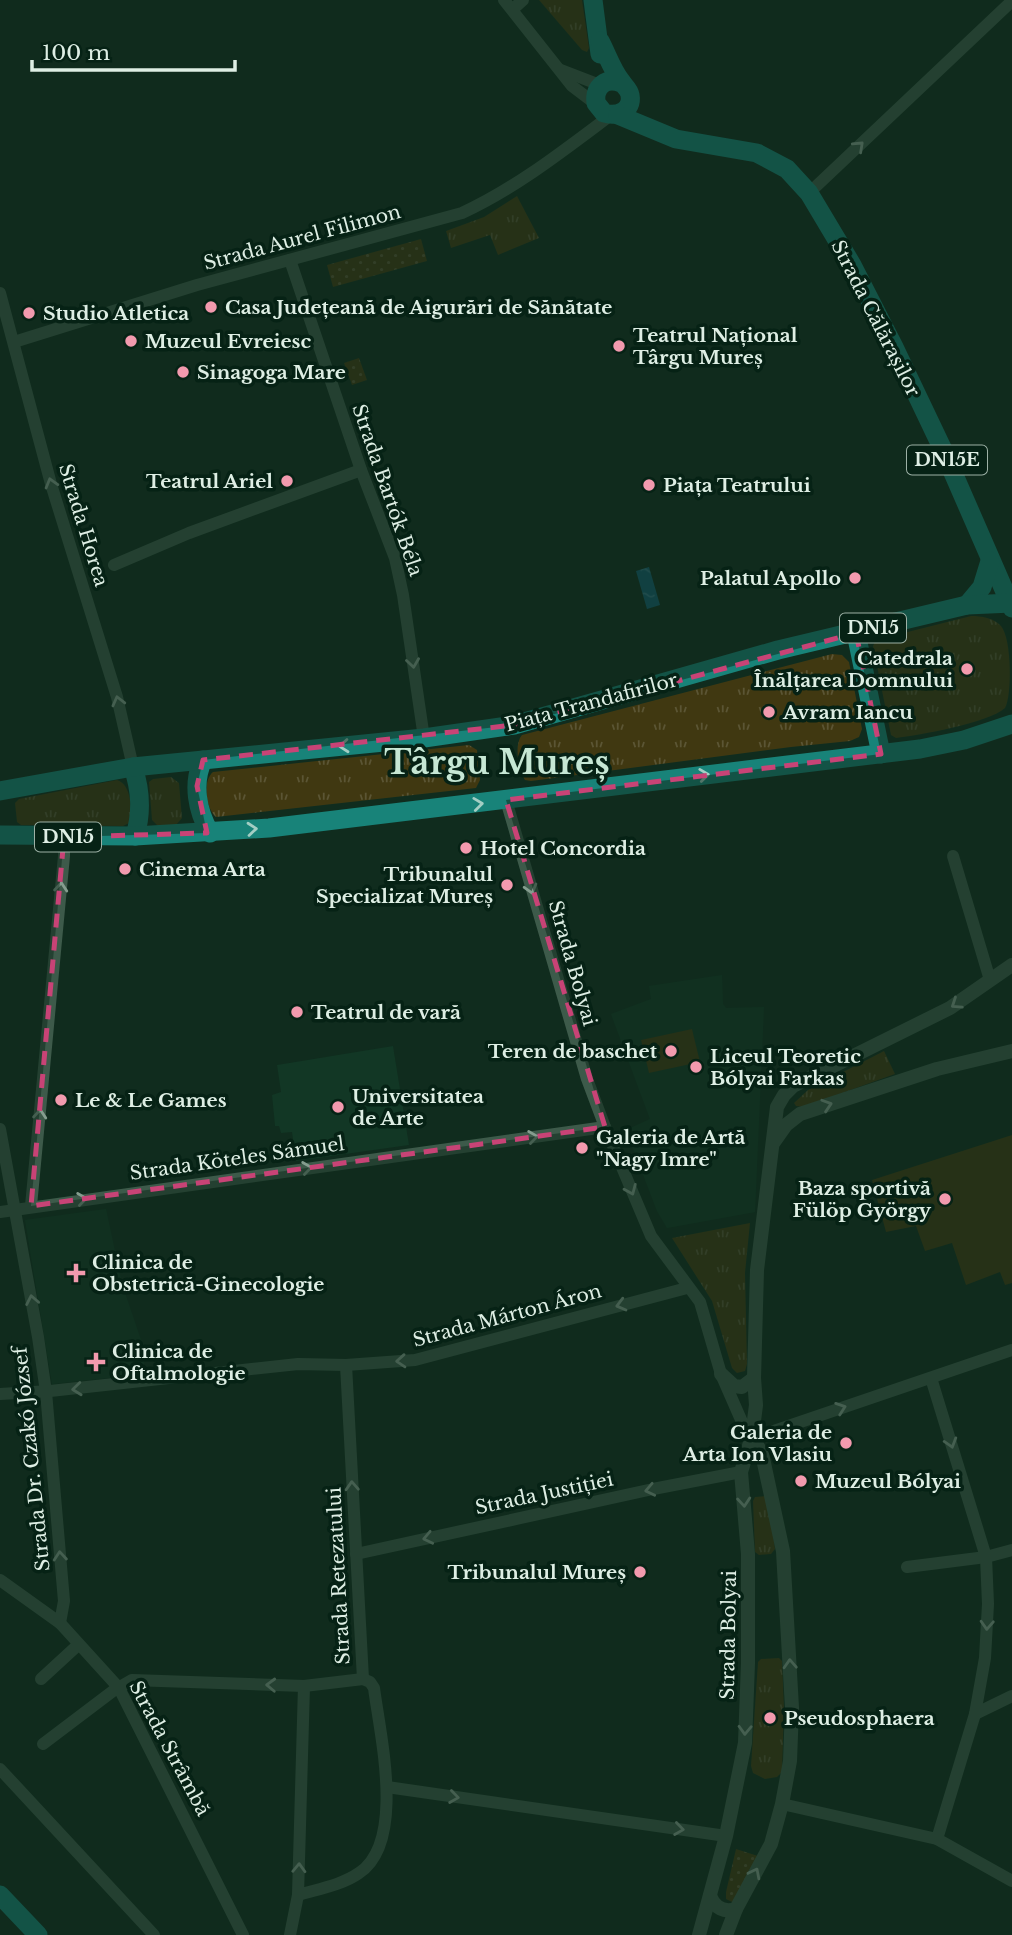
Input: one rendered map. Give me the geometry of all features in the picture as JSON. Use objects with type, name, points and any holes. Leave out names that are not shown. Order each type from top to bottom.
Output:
[{"type":"main road","name":"Strada Călărașilor","points":[[593,0],[610,99],[652,130],[676,139],[757,153],[787,169],[809,193],[852,265],[894,347],[1011,605]]},
{"type":"main road","points":[[967,605],[982,587],[990,561]]},
{"type":"main road","name":"Piața Trandafirilor","points":[[0,791],[133,767],[424,738],[514,725],[745,659],[967,605],[1011,605]]},
{"type":"main road","points":[[856,633],[881,754]]},
{"type":"main road","name":"DN15","points":[[1,834],[64,837],[210,833],[881,754],[964,740],[1008,723]]},
{"type":"main road","points":[[203,760],[197,773],[197,786],[200,806],[210,833]]},
{"type":"main road","points":[[133,767],[140,808],[135,836]]},
{"type":"main road","points":[[0,1895],[38,1935]]},
{"type":"street","points":[[523,0],[508,5],[572,86],[610,99]]},
{"type":"street","points":[[809,193],[1012,1]]},
{"type":"street","points":[[561,70],[610,99]]},
{"type":"street","name":"Strada Aurel Filimon","points":[[14,342],[197,285],[462,213],[497,196],[584,135],[610,99]]},
{"type":"street","name":"Strada Bartók Béla","points":[[290,260],[361,470],[395,558],[424,738]]},
{"type":"street","name":"Strada Horea","points":[[1,297],[51,484],[117,696],[133,767]]},
{"type":"street","points":[[114,565],[189,533],[361,470]]},
{"type":"street","name":"Strada Bolyai","points":[[506,800],[587,1079],[651,1236],[700,1302],[721,1374],[742,1422],[762,1454],[783,1551],[792,1708],[790,1761],[771,1844],[736,1909],[726,1935]]},
{"type":"street","points":[[31,1206],[64,837]]},
{"type":"street","points":[[953,856],[990,980]]},
{"type":"street","name":"Strada Bolyai","points":[[699,1935],[726,1836],[745,1743],[748,1554],[741,1472],[752,1436],[757,1405],[754,1378],[757,1270],[777,1107],[793,1086],[950,1008],[1012,965]]},
{"type":"street","points":[[773,1143],[786,1125],[800,1114],[937,1069],[1012,1051]]},
{"type":"street","name":"Strada Köteles Sámuel","points":[[0,1212],[605,1127]]},
{"type":"street","name":"Strada Dr. Czakó József","points":[[0,1129],[46,1392],[64,1601],[60,1623]]},
{"type":"street","name":"Strada Márton Áron","points":[[0,1394],[46,1392],[298,1364],[346,1365],[415,1360],[687,1288]]},
{"type":"street","points":[[752,1436],[768,1433],[1012,1350]]},
{"type":"street","name":"Strada Retezatului","points":[[298,1895],[359,1873],[373,1859],[381,1841],[387,1787],[374,1688],[370,1682],[363,1679],[346,1365]]},
{"type":"street","points":[[721,1374],[734,1386],[742,1387],[754,1378]]},
{"type":"street","points":[[931,1378],[986,1557],[988,1604],[985,1658],[975,1714],[937,1839]]},
{"type":"street","points":[[741,1472],[768,1484]]},
{"type":"street","name":"Strada Justiției","points":[[356,1554],[741,1472]]},
{"type":"street","points":[[907,1567],[986,1557],[1012,1550]]},
{"type":"street","name":"Strada Strâmbă","points":[[0,1580],[60,1623],[119,1688],[241,1934]]},
{"type":"street","points":[[41,1679],[78,1644]]},
{"type":"street","points":[[43,1744],[132,1680],[304,1686],[363,1679]]},
{"type":"street","points":[[290,1935],[298,1895],[304,1686]]},
{"type":"street","points":[[975,1714],[1012,1696]]},
{"type":"street","points":[[1,1771],[155,1935]]},
{"type":"street","points":[[387,1787],[726,1836]]},
{"type":"street","points":[[782,1804],[937,1839],[1012,1881]]},
{"type":"street","points":[[710,1896],[719,1908],[728,1911],[736,1909]]},
{"type":"highlighted area","points":[[856,633],[881,754],[506,800],[605,1127],[31,1206],[64,837],[207,833],[197,786],[203,760],[514,725]]},
{"type":"shaded area","name":"Liceul Teoretic Bólyai Farkas","points":[[722,975],[723,1004],[726,1008],[764,1007],[755,1212],[667,1228],[657,1211],[626,1130],[650,1119],[611,1014],[651,999],[649,986]]},
{"type":"shaded area","name":"Universitatea de Arte","points":[[393,1046],[409,1145],[296,1161],[292,1132],[281,1133],[279,1126],[275,1126],[272,1095],[281,1092],[277,1065]]},
{"type":"shaded area","name":"Clinica de Obstetrică-Ginecologie","points":[[106,1209],[122,1284],[142,1343],[145,1374],[52,1384],[25,1220]]},
{"type":"green space","points":[[539,0],[582,0],[589,48],[587,52],[582,50]]},
{"type":"green space","points":[[517,196],[539,238],[498,255],[490,235],[451,248],[446,231],[484,217]]},
{"type":"green space","points":[[421,239],[427,261],[333,287],[327,265]]},
{"type":"green space","points":[[359,358],[367,380],[352,385],[344,363]]},
{"type":"green space","points":[[971,616],[994,621],[1005,633],[1010,667],[1005,708],[984,719],[953,728],[896,738],[891,735],[873,646],[876,640]]},
{"type":"green space","points":[[832,654],[842,655],[849,662],[862,729],[859,737],[850,741],[531,781],[525,780],[523,776],[518,751],[522,735]]},
{"type":"green space","points":[[469,745],[477,750],[480,780],[476,788],[216,817],[208,802],[207,782],[213,772]]},
{"type":"green space","points":[[171,777],[179,783],[182,818],[176,825],[158,826],[152,820],[149,782]]},
{"type":"green space","points":[[117,780],[122,782],[128,792],[131,805],[129,823],[123,826],[21,825],[17,822],[15,803],[19,799]]},
{"type":"green space","name":"Teren de baschet","points":[[692,1029],[700,1062],[649,1073],[641,1040]]},
{"type":"green space","points":[[884,1051],[895,1074],[803,1107],[794,1103],[808,1090]]},
{"type":"green space","name":"Baza sportivă Fülöp György","points":[[1012,1135],[1012,1283],[1005,1285],[1000,1272],[966,1285],[952,1243],[925,1251],[916,1226],[886,1232],[872,1180]]},
{"type":"green space","points":[[750,1223],[745,1273],[747,1364],[745,1371],[737,1373],[732,1368],[712,1301],[672,1238]]},
{"type":"green space","points":[[766,1496],[769,1501],[775,1549],[771,1554],[759,1555],[755,1552],[753,1501],[755,1497]]},
{"type":"green space","points":[[779,1658],[782,1661],[784,1708],[782,1772],[777,1777],[765,1779],[753,1773],[751,1766],[758,1662],[761,1659]]},
{"type":"green space","points":[[736,1849],[758,1856],[734,1903],[726,1899],[726,1892]]},
{"type":"water","points":[[649,567],[660,605],[647,609],[636,571]]},
{"type":"place","name":"Casa Județeană de Aigurări de Sănătate","points":[[211,307]]},
{"type":"place","name":"Studio Atletica","points":[[29,313]]},
{"type":"place","name":"Muzeul Evreiesc","points":[[131,341]]},
{"type":"place","name":"Teatrul Național Târgu Mureș","points":[[619,346]]},
{"type":"place","name":"Sinagoga Mare","points":[[183,372]]},
{"type":"place","name":"Teatrul Ariel","points":[[287,481]]},
{"type":"place","name":"Piața Teatrului","points":[[649,485]]},
{"type":"place","name":"Palatul Apollo","points":[[855,578]]},
{"type":"place","name":"Catedrala Înălțarea Domnului","points":[[967,669]]},
{"type":"place","name":"Avram Iancu","points":[[769,712]]},
{"type":"place","name":"Hotel Concordia","points":[[466,848]]},
{"type":"place","name":"Cinema Arta","points":[[125,869]]},
{"type":"place","name":"Tribunalul Specializat Mureș","points":[[507,885]]},
{"type":"place","name":"Teatrul de vară","points":[[297,1012]]},
{"type":"place","name":"Teren de baschet","points":[[671,1051]]},
{"type":"place","name":"Liceul Teoretic Bólyai Farkas","points":[[696,1067]]},
{"type":"place","name":"Le & Le Games","points":[[61,1100]]},
{"type":"place","name":"Universitatea de Arte","points":[[338,1107]]},
{"type":"place","name":"Galeria de Artă \"Nagy Imre\"","points":[[582,1148]]},
{"type":"place","name":"Baza sportivă Fülöp György","points":[[945,1199]]},
{"type":"place","name":"Clinica de Obstetrică-Ginecologie","points":[[76,1273]]},
{"type":"place","name":"Clinica de Oftalmologie","points":[[96,1362]]},
{"type":"place","name":"Galeria de Arta Ion Vlasiu","points":[[846,1443]]},
{"type":"place","name":"Muzeul Bólyai","points":[[801,1481]]},
{"type":"place","name":"Tribunalul Mureș","points":[[640,1572]]},
{"type":"place","name":"Pseudosphaera","points":[[770,1718]]},
{"type":"district","name":"Târgu Mureș","points":[[497,762]]}]
